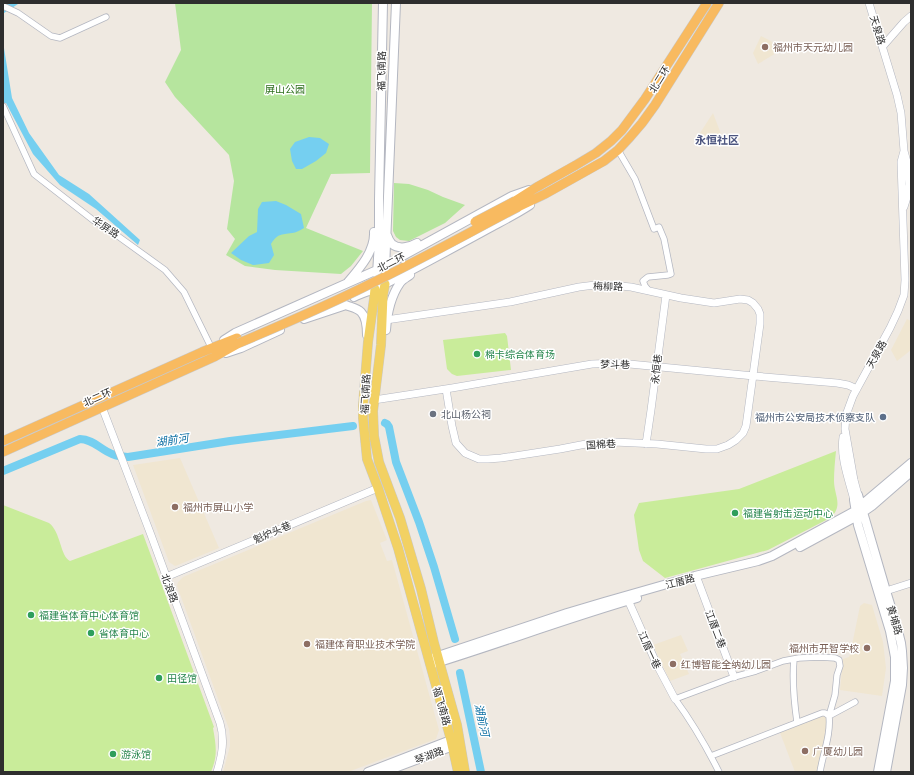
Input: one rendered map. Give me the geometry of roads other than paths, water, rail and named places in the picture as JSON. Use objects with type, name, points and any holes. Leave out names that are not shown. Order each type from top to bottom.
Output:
[{"type":"highway","name":"北二环","points":[[516,204],[537,187],[596,153],[622,130],[645,99],[706,3]]},
{"type":"highway","name":"北二环","points":[[3,452],[214,357],[238,341],[370,278],[516,204],[545,194],[604,161],[630,138],[642,123],[655,105],[719,3]]},
{"type":"highway","name":"北二环","points":[[3,441],[202,352],[238,341]]},
{"type":"main road","name":"福飞南路","points":[[383,3],[379,242],[374,299],[368,342],[363,418],[367,459],[398,548],[452,743],[458,772]]},
{"type":"main road","name":"福飞南路","points":[[396,3],[385,284],[383,295],[381,345],[373,410],[374,436],[379,462],[400,518],[421,589],[457,726],[466,772]]},
{"type":"main road","points":[[346,284],[365,260],[375,239],[374,194],[379,186]]},
{"type":"main road","points":[[202,352],[236,333],[377,270],[512,196],[537,187]]},
{"type":"main road","points":[[214,357],[241,348],[364,292],[375,289],[423,265],[520,211],[545,194]]},
{"type":"main road","points":[[387,235],[392,244],[398,247],[408,247],[462,220],[468,220]]},
{"type":"main road","points":[[437,237],[446,252]]},
{"type":"main road","points":[[374,400],[384,355],[386,320],[392,301],[400,283],[423,265]]},
{"type":"main road","points":[[323,294],[329,308]]},
{"type":"main road","points":[[304,319],[346,305],[362,313],[366,323],[368,342]]},
{"type":"main road","name":"江厝路","points":[[439,659],[468,654],[546,626],[628,600],[746,570],[778,558],[859,511],[911,463]]},
{"type":"main road","name":"江厝路","points":[[430,662],[567,613],[765,558],[847,516],[872,506],[911,472]]},
{"type":"main road","name":"黄埔路","points":[[856,497],[859,511],[886,591],[900,639],[903,668],[886,772]]},
{"type":"main road","name":"黄埔路","points":[[859,511],[858,525],[890,631],[895,656],[894,681],[878,772]]},
{"type":"main road","points":[[368,772],[452,743]]},
{"type":"main road","name":"琴湖路","points":[[384,772],[452,743]]},
{"type":"street","name":"天泉路","points":[[856,497],[845,429],[845,420],[857,389],[907,294],[902,211],[901,162],[904,151],[902,119],[883,46],[869,3]]},
{"type":"street","points":[[3,6],[18,13],[50,36],[60,38],[106,17]]},
{"type":"street","points":[[883,46],[911,16]]},
{"type":"street","name":"华屏路","points":[[3,106],[34,174],[93,220],[165,270],[184,292],[211,347]]},
{"type":"street","points":[[618,150],[635,179],[654,229],[658,227],[664,239],[671,274],[648,277],[643,281],[649,291]]},
{"type":"street","name":"梅柳路","points":[[386,320],[510,302],[595,285],[631,287],[666,295],[714,303],[748,300],[753,303],[760,314],[754,376]]},
{"type":"street","name":"永恒巷","points":[[646,444],[666,295]]},
{"type":"street","name":"梦斗巷","points":[[374,400],[592,364],[620,363],[843,384],[857,389]]},
{"type":"street","name":"国棉巷","points":[[446,389],[456,443],[465,453],[479,459],[488,459],[586,444],[614,442],[706,449],[717,449],[728,446],[743,433],[746,426],[754,376]]},
{"type":"street","name":"北浪路","points":[[102,407],[222,728],[223,744],[217,772]]},
{"type":"street","name":"魁炉头巷","points":[[166,577],[378,488]]},
{"type":"street","name":"江厝二巷","points":[[698,582],[734,677]]},
{"type":"street","points":[[886,591],[911,583]]},
{"type":"street","name":"江厝一巷","points":[[628,600],[657,665],[676,699]]},
{"type":"street","points":[[719,772],[690,719],[676,699],[734,677],[783,661],[829,657],[839,660],[840,666],[837,675],[835,695],[829,716],[830,722],[828,739],[820,772]]},
{"type":"street","points":[[794,659],[792,671],[797,722]]},
{"type":"street","points":[[829,716],[855,702]]},
{"type":"street","points":[[711,756],[822,713],[829,716]]},
{"type":"water","points":[[3,3],[18,4],[4,13],[4,48],[12,98],[29,133],[59,175],[89,194],[140,240],[138,245],[96,209],[60,185],[33,154],[6,103],[3,103]]},
{"type":"water","points":[[309,137],[320,138],[329,144],[326,153],[302,169],[296,169],[292,161],[290,149],[295,142]]},
{"type":"water","points":[[276,201],[301,214],[304,228],[295,232],[282,234],[276,238],[271,244],[274,255],[269,263],[253,265],[241,260],[231,253],[249,236],[257,232],[258,209],[262,202]]},
{"type":"waterway","name":"湖前河","points":[[385,423],[389,427],[396,462],[419,522],[455,639]]},
{"type":"waterway","name":"湖前河","points":[[3,471],[80,439],[85,439],[112,454],[128,457],[230,441],[353,426]]},
{"type":"waterway","name":"湖前河","points":[[460,673],[481,772]]},
{"type":"place","name":"福州市天元幼儿园","points":[[765,47]]},
{"type":"place","name":"棉卡综合体育场","points":[[477,354]]},
{"type":"place","name":"北山杨公祠","points":[[433,414]]},
{"type":"place","name":"福州市公安局技术侦察支队","points":[[883,417]]},
{"type":"place","name":"福州市屏山小学","points":[[175,507]]},
{"type":"place","name":"福建省射击运动中心","points":[[735,513]]},
{"type":"place","name":"福建省体育中心体育馆","points":[[31,615]]},
{"type":"place","name":"省体育中心","points":[[91,633]]},
{"type":"place","name":"福建体育职业技术学院","points":[[307,644]]},
{"type":"place","name":"福州市开智学校","points":[[867,648]]},
{"type":"place","name":"红博智能全纳幼儿园","points":[[673,664]]},
{"type":"place","name":"田径馆","points":[[159,678]]},
{"type":"place","name":"广厦幼儿园","points":[[805,751]]},
{"type":"place","name":"游泳馆","points":[[113,754]]},
{"type":"district","name":"永恒社区","points":[[717,140]]},
{"type":"park label","name":"屏山公园","points":[[285,89]]}]
